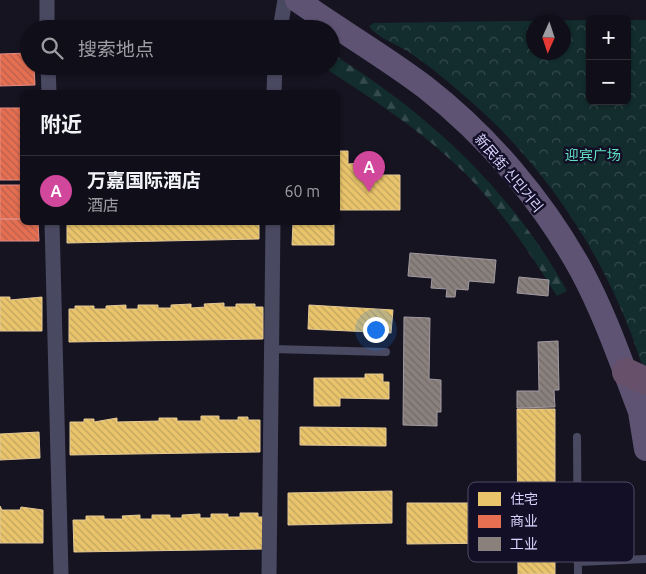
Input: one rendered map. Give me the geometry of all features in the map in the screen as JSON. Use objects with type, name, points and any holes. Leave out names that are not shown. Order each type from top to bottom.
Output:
[{"type":"main road","name":"新民街 신민거리","points":[[297,0],[326,20]]},
{"type":"main road","name":"新民街 신민거리","points":[[340,29],[425,87],[492,149],[522,183],[554,226],[581,270],[636,377],[646,450]]},
{"type":"street","points":[[47,0],[47,20]]},
{"type":"street","points":[[282,20],[285,0]]},
{"type":"street","points":[[48,75],[49,90]]},
{"type":"street","points":[[274,90],[275,75]]},
{"type":"street","points":[[52,225],[61,574]]},
{"type":"street","points":[[270,574],[273,225]]},
{"type":"lane","points":[[272,349],[386,352]]},
{"type":"lane","points":[[577,437],[577,482]]},
{"type":"lane","points":[[578,562],[578,574]]},
{"type":"green space","name":"迎宾广场","points":[[571,20],[586,20],[586,105],[631,105],[631,20],[646,20],[646,367],[641,362],[611,286],[570,215],[546,181],[491,120],[455,88],[430,67],[377,34],[369,26],[374,23],[526,21],[526,60],[571,60]]},
{"type":"green space","points":[[340,59],[401,101],[465,157],[521,220],[567,291],[557,296],[534,260],[496,208],[452,161],[372,99],[336,75],[340,75]]},
{"type":"building: 住宅","points":[[340,151],[348,151],[348,164],[362,163],[362,175],[400,175],[400,210],[340,210]]},
{"type":"building: 住宅","points":[[67,225],[259,225],[259,239],[67,243]]},
{"type":"building: 住宅","points":[[293,225],[334,225],[334,245],[292,245]]},
{"type":"building: 住宅","points":[[0,297],[10,297],[10,300],[42,297],[42,331],[0,331]]},
{"type":"building: 住宅","points":[[224,303],[224,307],[236,307],[236,304],[255,304],[255,307],[263,307],[263,339],[69,342],[69,309],[75,309],[75,306],[94,306],[94,309],[106,309],[106,306],[126,305],[126,309],[138,309],[138,305],[158,305],[158,308],[171,308],[171,305],[191,304],[191,308],[205,307],[204,304]]},
{"type":"building: 住宅","points":[[309,305],[393,310],[391,333],[308,329]]},
{"type":"building: 住宅","points":[[365,374],[383,374],[383,382],[389,382],[389,399],[340,398],[340,406],[314,406],[314,378],[365,378]]},
{"type":"building: 住宅","points":[[517,409],[555,409],[555,482],[517,482]]},
{"type":"building: 住宅","points":[[201,416],[219,416],[219,420],[238,420],[238,417],[248,417],[248,420],[260,420],[260,452],[70,455],[70,422],[84,422],[84,419],[94,419],[94,422],[117,418],[117,422],[159,421],[159,418],[177,418],[177,421],[201,421]]},
{"type":"building: 住宅","points":[[300,427],[386,428],[386,446],[300,445]]},
{"type":"building: 住宅","points":[[39,432],[40,458],[0,460],[0,434]]},
{"type":"building: 住宅","points":[[392,491],[392,523],[288,525],[288,493]]},
{"type":"building: 住宅","points":[[407,503],[468,503],[468,543],[407,544]]},
{"type":"building: 住宅","points":[[0,506],[2,510],[20,510],[21,507],[43,510],[43,543],[0,543]]},
{"type":"building: 住宅","points":[[240,513],[258,513],[258,517],[264,517],[265,549],[74,552],[73,520],[86,520],[86,516],[104,516],[104,519],[123,519],[122,516],[140,515],[140,519],[152,519],[152,515],[170,515],[170,518],[182,518],[182,515],[200,514],[200,518],[211,518],[211,514],[228,514],[228,517],[240,517]]},
{"type":"building: 住宅","points":[[518,562],[555,562],[555,574],[518,574]]},
{"type":"building: 商业","points":[[20,53],[20,75],[34,75],[35,85],[0,86],[0,54]]},
{"type":"building: 商业","points":[[0,108],[20,108],[20,180],[0,180]]},
{"type":"building: 商业","points":[[0,185],[20,185],[20,219],[0,219]]},
{"type":"building: 商业","points":[[0,219],[20,219],[20,225],[38,225],[39,241],[0,241]]},
{"type":"building: 工业","points":[[410,253],[496,260],[494,283],[469,281],[468,290],[456,289],[455,297],[446,297],[447,289],[431,288],[432,278],[408,276]]},
{"type":"building: 工业","points":[[519,277],[549,280],[548,296],[517,293]]},
{"type":"building: 工业","points":[[404,317],[430,318],[429,379],[441,380],[441,412],[437,412],[437,426],[403,425]]},
{"type":"building: 工业","points":[[558,341],[559,390],[554,390],[555,407],[517,408],[517,391],[539,391],[538,342]]},
{"type":"place","name":"万嘉国际酒店","points":[[369,192]]}]
